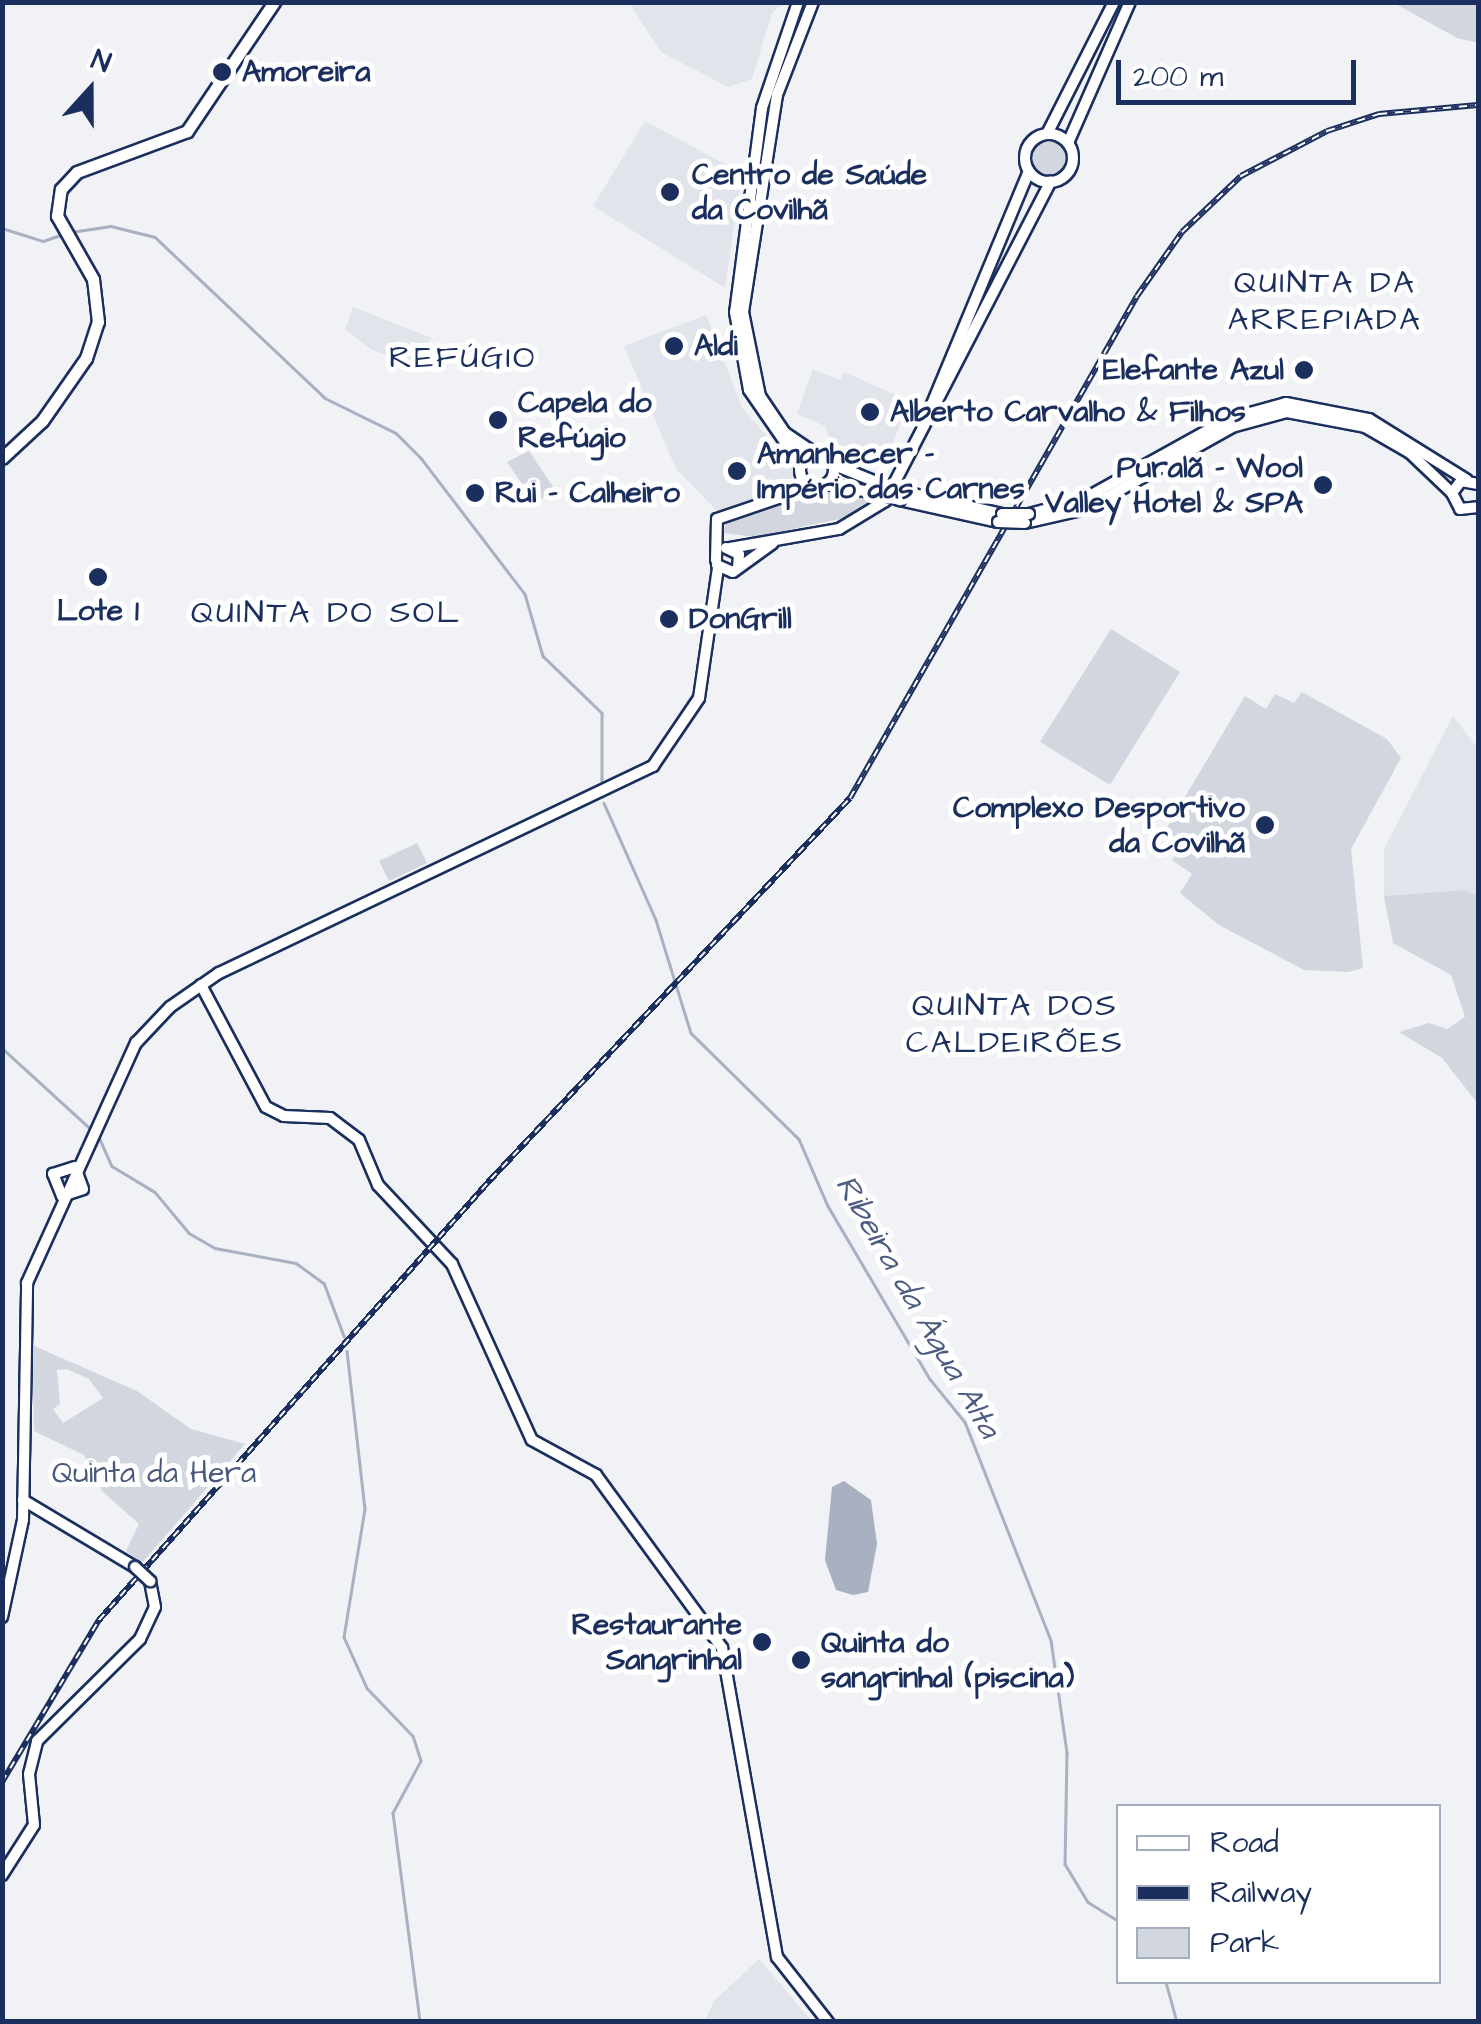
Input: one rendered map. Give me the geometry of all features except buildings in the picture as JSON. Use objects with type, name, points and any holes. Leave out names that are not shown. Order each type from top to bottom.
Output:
[{"type":"main road","points":[[2,458],[42,421],[93,340],[96,290],[67,233],[61,189],[77,172],[187,132],[274,2]]},
{"type":"main road","points":[[798,2],[764,102],[735,312],[748,390],[801,468],[819,485]]},
{"type":"main road","points":[[812,2],[777,95],[743,312],[760,396],[785,433],[832,464],[883,490],[1000,518],[1027,519],[1086,509],[1232,427],[1287,412],[1365,427],[1410,453],[1475,511]]},
{"type":"main road","points":[[921,436],[1030,171],[1026,150],[1047,134],[1114,2]]},
{"type":"main road","points":[[717,564],[728,548],[839,529],[878,508],[921,436],[1034,202],[1051,181],[1072,166],[1068,143],[1130,2]]},
{"type":"main road","points":[[1047,134],[1068,143]]},
{"type":"main road","points":[[1030,171],[1051,181]]},
{"type":"main road","points":[[1027,519],[1082,500],[1218,424],[1286,403],[1368,418],[1474,481],[1452,494]]},
{"type":"main road","points":[[788,492],[815,453]]},
{"type":"main road","points":[[819,485],[832,464]]},
{"type":"main road","points":[[62,1196],[83,1188],[75,1166],[136,1043],[180,1000],[219,974],[646,772],[693,713],[719,595],[715,531],[730,511],[819,485],[883,490]]},
{"type":"main road","points":[[715,531],[728,548],[736,570]]},
{"type":"main road","points":[[719,595],[736,570],[773,542]]},
{"type":"main road","points":[[717,564],[736,570]]},
{"type":"main road","points":[[212,1003],[219,974]]},
{"type":"main road","points":[[201,985],[266,1107],[284,1116],[330,1118],[359,1140],[378,1185],[452,1264],[532,1440],[596,1476],[722,1648],[777,1956],[828,2022]]},
{"type":"main road","points":[[180,1000],[212,1003]]},
{"type":"main road","points":[[2,1617],[20,1556],[24,1500],[24,1302],[62,1196],[54,1174],[75,1166]]},
{"type":"main road","points":[[2,1875],[34,1825],[29,1774],[37,1741],[140,1639],[155,1607],[150,1580],[135,1566],[24,1500]]},
{"type":"shaded area","points":[[629,3],[784,3],[772,13],[752,79],[728,87],[661,52]]},
{"type":"shaded area","name":"Centro de Saúde da Covilhã","points":[[645,121],[742,173],[725,288],[593,206]]},
{"type":"shaded area","points":[[353,307],[432,338],[408,363],[372,350],[345,329]]},
{"type":"shaded area","points":[[706,315],[742,407],[796,471],[789,486],[719,513],[676,469],[624,346]]},
{"type":"shaded area","points":[[813,369],[840,380],[844,372],[923,407],[902,418],[886,462],[833,448],[825,426],[797,414]]},
{"type":"shaded area","points":[[1453,716],[1478,749],[1478,896],[1465,890],[1384,896],[1384,849]]},
{"type":"shaded area","points":[[759,1959],[812,2021],[705,2021],[714,2001]]},
{"type":"green space","points":[[1394,3],[1478,3],[1478,43],[1457,38]]},
{"type":"green space","points":[[1049,141],[1061,146],[1066,158],[1061,170],[1049,175],[1037,170],[1032,158],[1037,146]]},
{"type":"green space","points":[[529,451],[554,488],[536,504],[507,462]]},
{"type":"green space","points":[[832,488],[877,498],[849,517],[754,537],[724,533],[725,521]]},
{"type":"green space","points":[[1111,629],[1180,672],[1110,785],[1040,742]]},
{"type":"green space","name":"Complexo Desportivo da Covilhã","points":[[1302,692],[1387,739],[1401,758],[1351,849],[1363,968],[1348,972],[1304,970],[1219,925],[1180,893],[1192,874],[1172,860],[1181,845],[1163,834],[1245,696],[1266,709],[1275,694],[1294,703]]},
{"type":"green space","points":[[417,843],[427,863],[389,881],[379,861]]},
{"type":"green space","points":[[1465,890],[1478,896],[1478,1104],[1442,1058],[1399,1032],[1429,1023],[1447,1029],[1465,1017],[1451,975],[1393,943],[1384,896]]},
{"type":"green space","name":"Quinta da Hera","points":[[32,1345],[137,1391],[191,1429],[245,1444],[142,1563],[126,1551],[139,1524],[102,1491],[84,1455],[34,1431]],"holes":[[[67,1369],[89,1379],[103,1398],[63,1423],[53,1409],[60,1404],[57,1370]]]},
{"type":"water","points":[[844,1481],[871,1500],[877,1544],[868,1592],[853,1595],[836,1590],[825,1560],[832,1487]]},
{"type":"waterway","name":"Ribeira da Água Alta","points":[[71,232],[111,226],[155,237],[325,398],[396,433],[421,458],[525,594],[543,656],[602,713],[602,787]]},
{"type":"waterway","name":"Ribeira da Água Alta","points":[[2,228],[43,241],[63,234]]},
{"type":"waterway","name":"Ribeira da Água Alta","points":[[604,803],[656,920],[691,1033],[799,1139],[828,1206],[930,1379],[965,1422],[1051,1640],[1067,1753],[1065,1864],[1088,1902],[1116,1920]]},
{"type":"waterway","points":[[2,1048],[93,1131]]},
{"type":"waterway","points":[[99,1137],[112,1166],[155,1192],[189,1233],[215,1248],[296,1263],[324,1283],[344,1336]]},
{"type":"waterway","points":[[347,1351],[365,1509],[344,1637],[367,1688],[413,1736],[421,1761],[393,1813],[420,2022]]},
{"type":"waterway","name":"Ribeira da Água Alta","points":[[1167,1984],[1177,2022]]},
{"type":"railway","points":[[2,1782],[99,1620],[491,1179],[850,798],[1137,296],[1182,232],[1241,176],[1327,131],[1379,114],[1478,105]]},
{"type":"place","name":"Amoreira","points":[[222,72]]},
{"type":"place","name":"Centro de Saúde da Covilhã","points":[[670,192]]},
{"type":"place","name":"Aldi","points":[[674,346]]},
{"type":"place","name":"Elefante Azul","points":[[1304,370]]},
{"type":"place","name":"Alberto Carvalho & Filhos","points":[[870,412]]},
{"type":"place","name":"Capela do Refúgio","points":[[498,420]]},
{"type":"place","name":"Amanhecer - Império das Carnes","points":[[737,471]]},
{"type":"place","name":"Puralã - Wool Valley Hotel & SPA","points":[[1323,485]]},
{"type":"place","name":"Rui - Calheiro","points":[[475,493]]},
{"type":"place","name":"Lote 1","points":[[98,577]]},
{"type":"place","name":"DonGrill","points":[[669,619]]},
{"type":"place","name":"Complexo Desportivo da Covilhã","points":[[1265,825]]},
{"type":"place","name":"Restaurante Sangrinhal","points":[[762,1642]]},
{"type":"place","name":"Quinta do sangrinhal (piscina)","points":[[801,1660]]},
{"type":"district","name":"QUINTA DA ARREPIADA","points":[[1325,302]]},
{"type":"district","name":"REFÚGIO","points":[[463,358]]},
{"type":"district","name":"QUINTA DO SOL","points":[[326,613]]},
{"type":"district","name":"QUINTA DOS CALDEIRÕES","points":[[1015,1026]]}]
